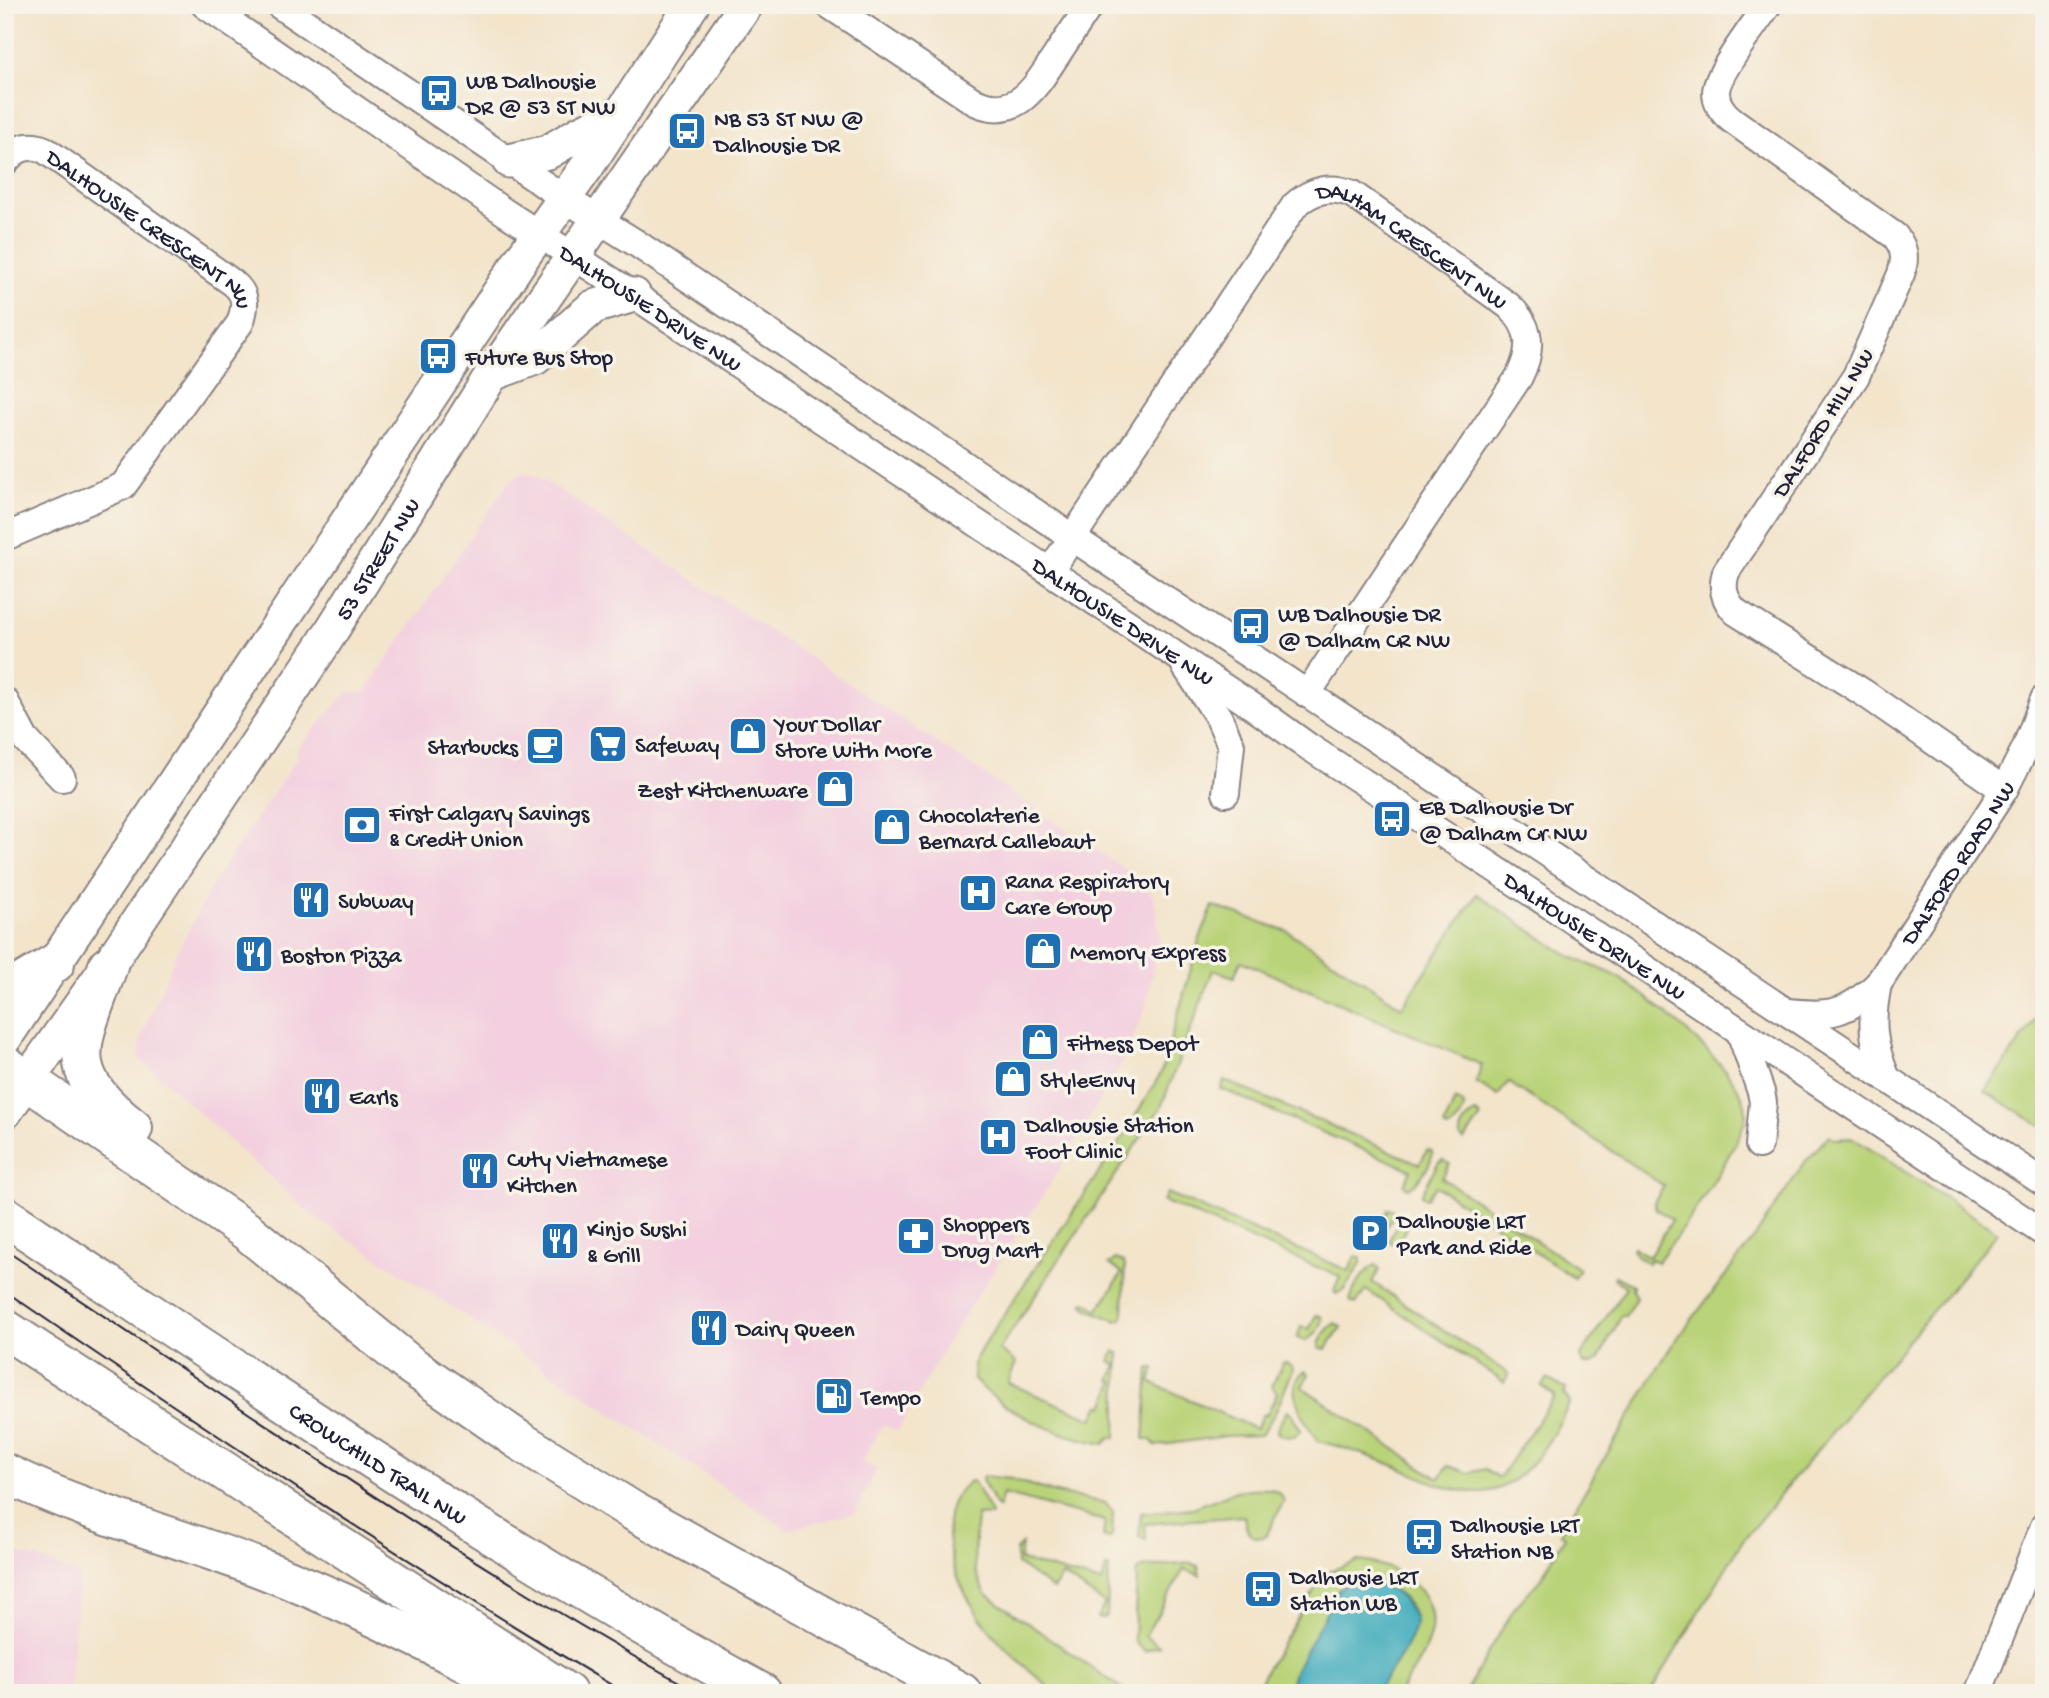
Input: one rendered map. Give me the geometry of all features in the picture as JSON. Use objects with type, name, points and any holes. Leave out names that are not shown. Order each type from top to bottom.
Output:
[{"type":"highway","points":[[5,993],[55,963]]},
{"type":"highway","points":[[108,966],[82,1042],[82,1065],[88,1079],[97,1096],[113,1112],[228,1202],[248,1232]]},
{"type":"highway","points":[[17,1072],[248,1232],[410,1364],[517,1439],[633,1511],[962,1693]]},
{"type":"highway","name":"CROWCHILD TRAIL NW","points":[[5,1216],[324,1427],[484,1529],[683,1650],[762,1693]]},
{"type":"highway","points":[[5,1329],[567,1693]]},
{"type":"highway","points":[[5,1473],[41,1490],[317,1591],[527,1693]]},
{"type":"main road","name":"53 STREET NW","points":[[5,1038],[692,5]]},
{"type":"main road","name":"53 STREET NW","points":[[5,1112],[17,1072],[108,966],[322,646],[492,373],[746,5]]},
{"type":"main road","points":[[509,161],[548,152],[621,113]]},
{"type":"main road","points":[[492,373],[535,358],[593,307],[634,295]]},
{"type":"street","name":"DALHOUSIE DRIVE NW","points":[[205,5],[538,234],[634,295],[1178,656],[1309,747],[2044,1233]]},
{"type":"street","name":"DALHOUSIE DRIVE NW","points":[[279,5],[1073,538],[2044,1183]]},
{"type":"street","points":[[829,5],[986,107],[1010,105],[1029,95],[1090,5]]},
{"type":"street","name":"DALFORD HILL NW","points":[[1768,5],[1721,73],[1716,92],[1721,108],[1732,120],[1895,236],[1905,258],[1896,286],[1856,376],[1726,572],[1723,580],[1725,597],[1736,612],[1864,693],[2004,790]]},
{"type":"street","name":"DALHOUSIE CRESCENT NW","points":[[5,162],[22,148],[31,146],[45,150],[240,289],[244,297],[244,312],[240,323],[124,486],[5,537]]},
{"type":"street","name":"DALHAM CRESCENT NW","points":[[1050,571],[1295,205],[1307,195],[1325,190],[1340,189],[1352,194],[1510,306],[1521,317],[1528,332],[1529,346],[1519,377],[1307,694]]},
{"type":"street","points":[[1178,656],[1219,718],[1230,745],[1226,793]]},
{"type":"street","name":"DALFORD ROAD NW","points":[[1878,984],[2004,790],[2025,749],[2044,699]]},
{"type":"street","points":[[5,701],[25,739],[62,778]]},
{"type":"street","points":[[1784,1011],[1821,1015],[1840,1011],[1860,1001],[1878,984]]},
{"type":"street","points":[[1878,984],[1872,1014],[1873,1032],[1887,1079]]},
{"type":"street","points":[[1741,1032],[1763,1102],[1759,1145]]},
{"type":"street","points":[[1978,1693],[2044,1526]]},
{"type":"shaded area","points":[[523,472],[538,476],[1039,811],[1126,870],[1153,895],[1160,936],[1145,1010],[1123,1061],[1049,1186],[949,1339],[898,1431],[883,1424],[862,1463],[876,1469],[855,1513],[788,1530],[308,1212],[139,1058],[142,1035],[175,956],[216,879],[297,758],[298,748],[347,692],[365,692],[509,481]]},
{"type":"shaded area","points":[[5,1551],[28,1555],[79,1574],[69,1693],[5,1693]]},
{"type":"green space","points":[[1477,894],[1565,953],[1618,977],[1651,1002],[1715,1058],[1742,1097],[1746,1113],[1734,1145],[1694,1212],[1657,1262],[1651,1259],[1648,1263],[1632,1249],[1633,1247],[1649,1257],[1672,1220],[1656,1209],[1654,1202],[1664,1186],[1508,1082],[1498,1096],[1476,1082],[1482,1065],[1241,961],[1234,977],[1213,970],[1161,1107],[999,1350],[1016,1362],[1008,1383],[1093,1419],[1100,1404],[1104,1406],[1114,1382],[1110,1380],[1117,1365],[1110,1362],[1114,1351],[1119,1353],[1116,1438],[1110,1438],[1104,1444],[1051,1429],[1003,1404],[974,1380],[973,1364],[981,1349],[1124,1135],[1161,1073],[1199,941],[1213,906],[1287,931],[1402,1007]]},
{"type":"green space","points":[[2044,1008],[2044,1128],[1985,1091]]},
{"type":"green space","points":[[1224,1080],[1420,1164],[1427,1150],[1432,1151],[1428,1167],[1408,1188],[1404,1185],[1411,1170],[1221,1089]]},
{"type":"green space","points":[[1455,1100],[1464,1105],[1464,1108],[1461,1116],[1447,1129],[1444,1126]]},
{"type":"green space","points":[[1476,1113],[1481,1117],[1464,1140],[1460,1137],[1462,1126]]},
{"type":"green space","points":[[1829,1135],[1834,1139],[1853,1138],[1998,1232],[1743,1540],[1650,1693],[1465,1693],[1515,1607],[1540,1580],[1565,1536],[1560,1533],[1670,1348],[1754,1238],[1805,1162]]},
{"type":"green space","points":[[1443,1160],[1450,1164],[1442,1178],[1579,1269],[1574,1278],[1436,1186],[1426,1199],[1421,1195],[1438,1163]]},
{"type":"green space","points":[[1167,1193],[1349,1271],[1355,1256],[1361,1257],[1361,1263],[1344,1290],[1336,1294],[1334,1291],[1340,1277],[1163,1201]]},
{"type":"green space","points":[[1388,1209],[1393,1210],[1394,1215],[1383,1231],[1377,1235],[1369,1232],[1373,1221],[1381,1223]]},
{"type":"green space","points":[[1407,1218],[1411,1222],[1395,1245],[1389,1241],[1391,1234],[1398,1224]]},
{"type":"green space","points":[[1116,1259],[1125,1266],[1123,1314],[1122,1319],[1117,1321],[1089,1310],[1083,1303],[1086,1302],[1098,1310],[1122,1273],[1109,1264]]},
{"type":"green space","points":[[1376,1265],[1380,1269],[1372,1282],[1509,1374],[1504,1382],[1366,1290],[1356,1304],[1350,1301],[1360,1280]]},
{"type":"green space","points":[[1615,1276],[1633,1285],[1636,1298],[1625,1316],[1622,1315],[1598,1360],[1592,1364],[1584,1364],[1580,1357],[1626,1287],[1614,1279]]},
{"type":"green space","points":[[1316,1315],[1322,1317],[1317,1331],[1305,1341],[1297,1338],[1301,1327],[1309,1329]]},
{"type":"green space","points":[[1335,1323],[1341,1327],[1326,1349],[1319,1348],[1324,1334]]},
{"type":"green space","points":[[1285,1362],[1292,1366],[1293,1370],[1275,1413],[1261,1435],[1226,1436],[1156,1446],[1150,1439],[1144,1439],[1149,1368],[1155,1368],[1150,1382],[1256,1429],[1263,1414],[1267,1415],[1277,1393],[1272,1386]]},
{"type":"green space","points":[[1305,1371],[1309,1374],[1302,1387],[1439,1479],[1448,1466],[1468,1473],[1485,1469],[1499,1478],[1555,1396],[1541,1386],[1547,1379],[1566,1389],[1564,1394],[1570,1402],[1549,1441],[1519,1476],[1494,1490],[1467,1492],[1441,1485],[1372,1457],[1318,1441],[1298,1406],[1296,1396],[1295,1386]]},
{"type":"green space","points":[[1287,1411],[1301,1430],[1294,1437],[1283,1436],[1277,1432]]},
{"type":"green space","points":[[983,1476],[1011,1479],[1056,1493],[1105,1503],[1113,1512],[1112,1536],[1108,1539],[1103,1537],[1105,1521],[1003,1494],[999,1507],[996,1506],[982,1480]]},
{"type":"green space","points":[[970,1481],[974,1482],[991,1516],[977,1515],[974,1546],[977,1575],[986,1594],[1128,1693],[1063,1694],[1055,1691],[1009,1652],[983,1621],[960,1582],[949,1545],[950,1510],[958,1494]]},
{"type":"green space","points":[[1236,1491],[1275,1491],[1284,1501],[1266,1536],[1252,1536],[1247,1530],[1244,1516],[1145,1524],[1146,1540],[1139,1537],[1141,1513],[1193,1508]]},
{"type":"green space","points":[[1022,1544],[1020,1560],[1102,1583],[1106,1568],[1109,1568],[1107,1616],[1097,1618],[1105,1604],[1063,1575],[1053,1589],[1017,1564],[1016,1550]]},
{"type":"green space","points":[[1357,1561],[1386,1567],[1400,1574],[1422,1593],[1428,1605],[1431,1619],[1428,1643],[1399,1693],[1376,1693],[1411,1636],[1414,1622],[1411,1609],[1393,1590],[1366,1583],[1339,1589],[1288,1687],[1288,1693],[1257,1693],[1263,1675],[1320,1581],[1330,1571]]},
{"type":"green space","points":[[1191,1563],[1198,1566],[1200,1575],[1184,1569],[1145,1636],[1159,1646],[1145,1651],[1136,1644],[1134,1638],[1137,1571],[1142,1568]]},
{"type":"water","points":[[1360,1582],[1390,1589],[1400,1596],[1413,1614],[1414,1627],[1400,1657],[1376,1693],[1288,1693],[1294,1672],[1339,1589],[1348,1583]]},
{"type":"tram line","points":[[5,1250],[434,1535],[609,1642],[699,1693]]},
{"type":"tram line","points":[[5,1291],[312,1498],[625,1693]]},
{"type":"place","name":"WB Dalhousie DR @ 53 ST NW","points":[[439,93]]},
{"type":"place","name":"NB 53 ST NW @ Dalhousie DR","points":[[687,131]]},
{"type":"place","name":"Future Bus Stop","points":[[438,356]]},
{"type":"place","name":"WB Dalhousie DR @ Dalham CR NW","points":[[1251,626]]},
{"type":"place","name":"Your Dollar Store With More","points":[[748,736]]},
{"type":"place","name":"Safeway","points":[[608,744]]},
{"type":"place","name":"Starbucks","points":[[545,746]]},
{"type":"place","name":"Zest Kitchenware","points":[[835,789]]},
{"type":"place","name":"EB Dalhousie Dr @ Dalham Cr NW","points":[[1392,819]]},
{"type":"place","name":"First Calgary Savings & Credit Union","points":[[362,825]]},
{"type":"place","name":"Chocolaterie Bernard Callebaut","points":[[892,827]]},
{"type":"place","name":"Rana Respiratory Care Group","points":[[978,893]]},
{"type":"place","name":"Subway","points":[[311,900]]},
{"type":"place","name":"Memory Express","points":[[1043,951]]},
{"type":"place","name":"Boston Pizza","points":[[254,954]]},
{"type":"place","name":"Fitness Depot","points":[[1040,1042]]},
{"type":"place","name":"StyleEnvy","points":[[1013,1079]]},
{"type":"place","name":"Earls","points":[[322,1096]]},
{"type":"place","name":"Dalhousie Station Foot Clinic","points":[[998,1137]]},
{"type":"place","name":"Cuty Vietnamese Kitchen","points":[[480,1171]]},
{"type":"place","name":"Dalhousie LRT Park and Ride","points":[[1370,1233]]},
{"type":"place","name":"Shoppers Drug Mart","points":[[916,1236]]},
{"type":"place","name":"Kinjo Sushi & Grill","points":[[560,1241]]},
{"type":"place","name":"Dairy Queen","points":[[709,1328]]},
{"type":"place","name":"Tempo","points":[[834,1396]]},
{"type":"place","name":"Dalhousie LRT Station NB","points":[[1424,1537]]},
{"type":"place","name":"Dalhousie LRT Station WB","points":[[1263,1589]]}]
